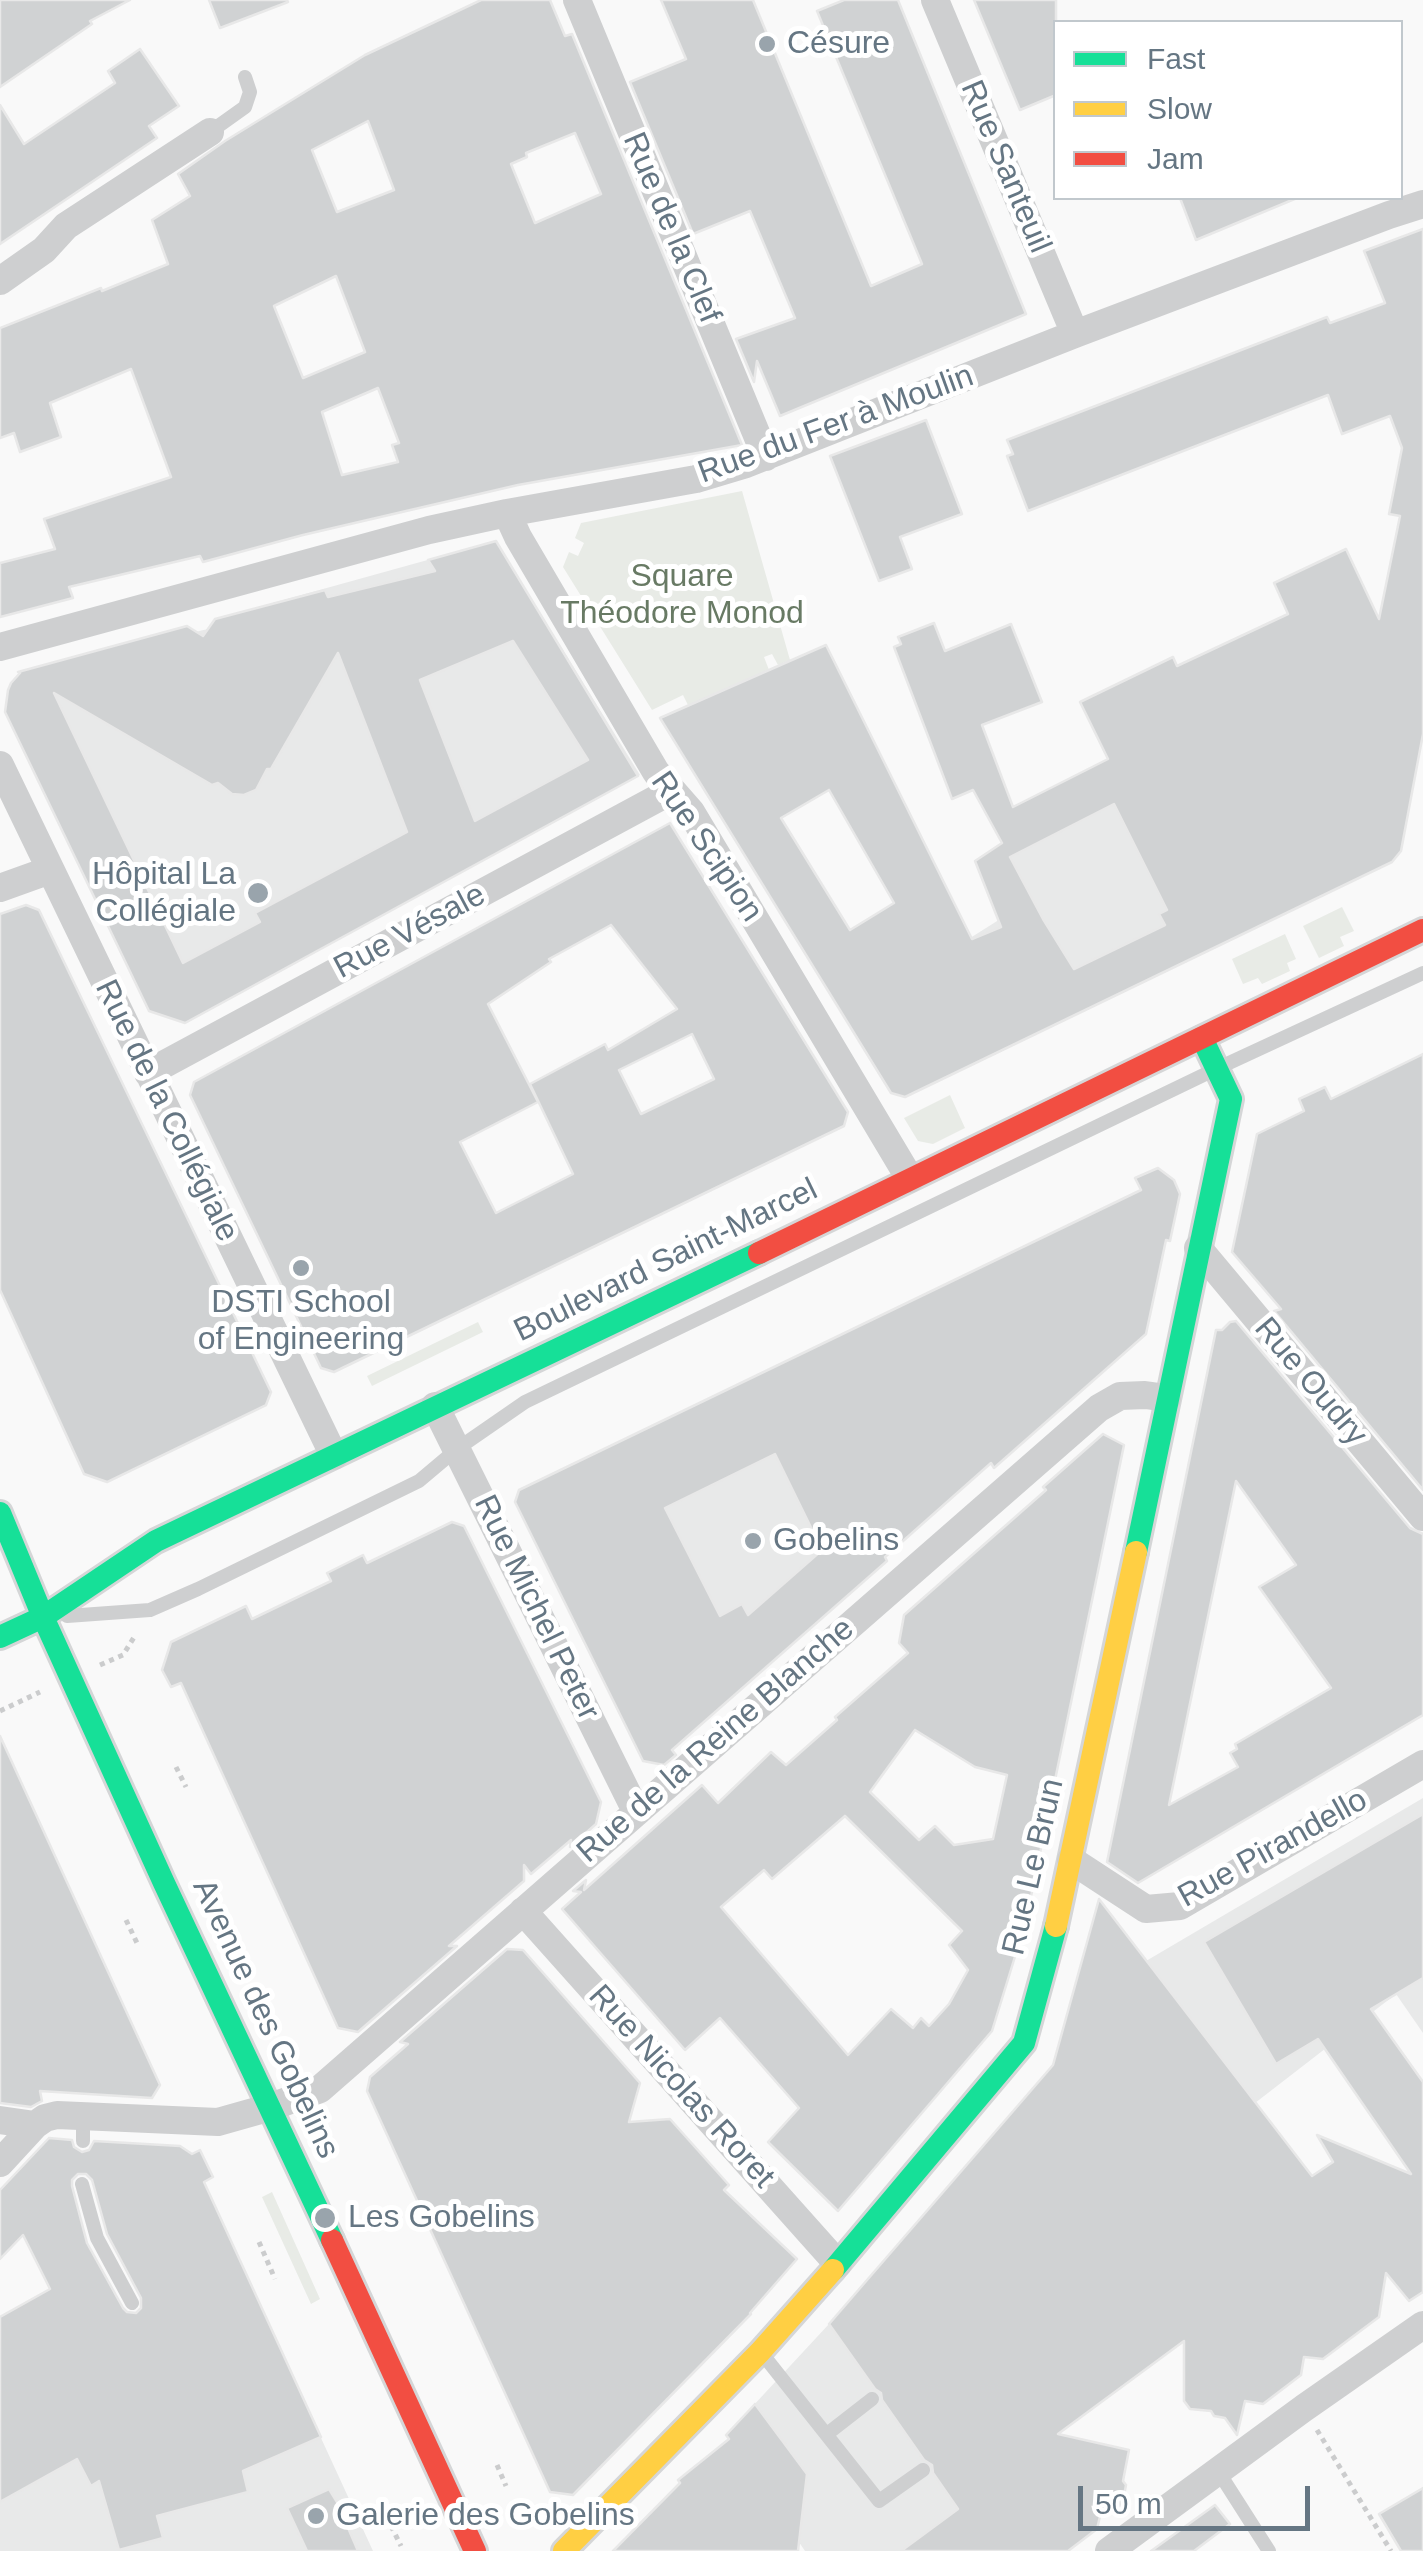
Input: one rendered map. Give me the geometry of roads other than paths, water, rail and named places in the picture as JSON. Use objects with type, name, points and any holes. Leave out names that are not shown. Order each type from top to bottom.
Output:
[{"type":"main road","name":"Boulevard Saint-Marcel","points":[[43,1617],[156,1541],[1423,930]]},
{"type":"main road","name":"Rue Le Brun","points":[[564,2551],[760,2352],[1024,2044],[1061,1909],[1231,1100],[1202,1038]]},
{"type":"main road","name":"Avenue des Gobelins","points":[[0,1512],[43,1617],[475,2551]]},
{"type":"main road","points":[[0,1610],[43,1617]]},
{"type":"main road","points":[[0,1637],[43,1617]]},
{"type":"street","name":"Rue de la Clef","points":[[577,0],[766,457]]},
{"type":"street","name":"Rue Santeuil","points":[[935,0],[1075,334]]},
{"type":"street","points":[[0,280],[44,250],[66,226],[210,132]]},
{"type":"street","name":"Rue du Fer à Moulin","points":[[0,646],[430,530],[696,478],[766,457],[1075,334],[1423,204]]},
{"type":"street","name":"Rue Scipion","points":[[507,513],[646,755],[690,812],[910,1180]]},
{"type":"street","name":"Rue de la Collégiale","points":[[0,765],[334,1456]]},
{"type":"street","name":"Rue Vésale","points":[[148,1073],[672,790]]},
{"type":"street","points":[[0,888],[50,870]]},
{"type":"street","name":"Rue Oudry","points":[[1198,1248],[1423,1516]]},
{"type":"street","name":"Rue de la Reine Blanche","points":[[0,2120],[34,2125],[56,2115],[83,2128],[218,2122],[320,2088],[1099,1408],[1120,1396],[1167,1398]]},
{"type":"street","name":"Rue Michel Peter","points":[[435,1406],[636,1811]]},
{"type":"street","name":"Rue Pirandello","points":[[1071,1860],[1146,1910],[1180,1906],[1423,1764]]},
{"type":"street","name":"Rue Nicolas Roret","points":[[523,1911],[838,2264]]},
{"type":"street","points":[[0,2163],[34,2125]]},
{"type":"street","points":[[1109,2551],[1423,2324]]},
{"type":"lane","points":[[210,132],[245,107],[250,92],[245,77]]},
{"type":"lane","name":"Boulevard Saint-Marcel","points":[[43,1617],[150,1610],[420,1481],[525,1402],[1423,973]]},
{"type":"lane","points":[[82,2184],[97,2238],[132,2303]]},
{"type":"lane","points":[[760,2352],[880,2501],[923,2470]]},
{"type":"lane","points":[[827,2434],[872,2399]]},
{"type":"lane","points":[[1218,2471],[1269,2551]]},
{"type":"place","name":"Césure","points":[[767,44]]},
{"type":"place","name":"Hôpital La Collégiale","points":[[258,893]]},
{"type":"place","name":"DSTI School of Engineering","points":[[301,1268]]},
{"type":"place","name":"Gobelins","points":[[753,1541]]},
{"type":"place","name":"Les Gobelins","points":[[325,2218]]},
{"type":"place","name":"Galerie des Gobelins","points":[[316,2516]]},
{"type":"park label","name":"Square Théodore Monod","points":[[682,596]]}]
